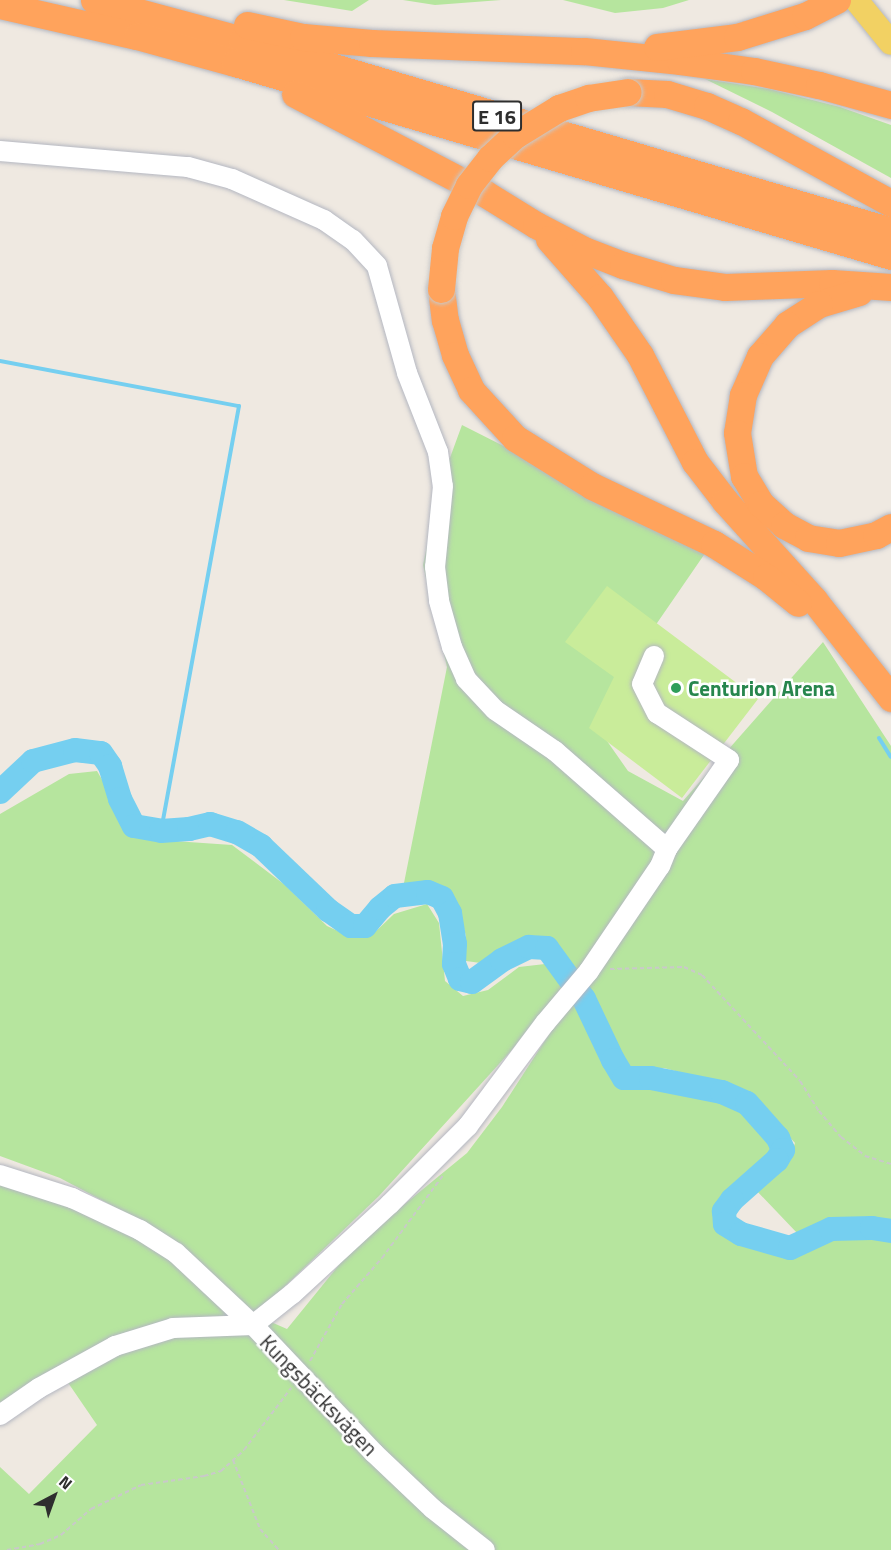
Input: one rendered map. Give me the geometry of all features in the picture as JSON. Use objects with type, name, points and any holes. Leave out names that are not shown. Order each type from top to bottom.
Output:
[{"type":"highway","points":[[99,1],[303,37],[372,43],[584,51],[754,71],[819,85],[891,105]]},
{"type":"highway","name":"E 16","points":[[99,1],[891,231]]},
{"type":"highway","points":[[584,51],[687,45],[736,37],[805,16],[842,1]]},
{"type":"highway","name":"E 16","points":[[0,5],[137,36],[235,63],[891,256]]},
{"type":"highway","points":[[235,63],[382,137],[584,250],[674,280],[725,287],[832,283],[887,287]]},
{"type":"highway","points":[[852,648],[766,577],[714,544],[592,486],[515,438],[471,390],[455,355],[445,320],[441,289],[445,248],[454,216],[469,185],[490,158],[515,135],[550,112],[588,98],[628,92],[667,94],[707,106],[741,121],[891,204]]},
{"type":"highway","points":[[536,225],[600,297],[640,355],[695,462],[725,501],[814,600],[891,698]]},
{"type":"highway","points":[[887,287],[819,304],[787,325],[760,356],[743,395],[737,433],[744,476],[761,504],[784,525],[808,538],[839,543],[876,535],[891,527]]},
{"type":"main road","points":[[842,1],[891,43]]},
{"type":"street","points":[[0,151],[188,167],[231,179],[324,220],[353,240],[376,266],[407,373],[438,452],[443,486],[435,567],[439,601],[452,647],[466,679],[495,710],[555,751],[667,849]]},
{"type":"street","points":[[0,1174],[72,1198],[140,1230],[176,1253],[253,1325],[341,1249],[453,1143],[589,971],[660,866],[667,849],[729,760],[657,713],[642,684],[654,656]]},
{"type":"street","name":"Kungsbäcksvägen","points":[[0,1415],[39,1388],[115,1346],[172,1328],[253,1325],[382,1461],[433,1509],[485,1550]]},
{"type":"path","points":[[589,971],[660,966],[684,967],[702,975],[800,1081],[819,1111],[841,1137],[865,1156],[891,1164]]},
{"type":"path","points":[[7,1550],[40,1544],[61,1535],[91,1509],[141,1485],[204,1476],[221,1471],[300,1376],[342,1304],[382,1258],[438,1184],[447,1168]]},
{"type":"path","points":[[232,1460],[260,1529],[279,1550]]},
{"type":"green space","points":[[284,0],[369,0],[352,11]]},
{"type":"green space","points":[[403,0],[501,0],[435,5]]},
{"type":"green space","points":[[563,0],[689,0],[663,8],[615,13]]},
{"type":"green space","points":[[705,79],[769,89],[840,107],[891,125],[891,178],[772,112]]},
{"type":"green space","points":[[462,425],[708,549],[633,658],[600,731],[628,771],[683,801],[823,642],[891,746],[891,1221],[829,1221],[798,1234],[754,1188],[788,1163],[795,1143],[754,1097],[725,1084],[664,1068],[632,1070],[599,1019],[586,989],[554,944],[534,940],[507,947],[488,964],[466,961],[466,936],[458,907],[446,887],[428,884],[403,888],[447,667],[423,565],[440,485]]},
{"type":"green space","name":"Centurion Arena","points":[[607,586],[758,699],[682,798],[589,728],[614,677],[565,642]]},
{"type":"green space","points":[[97,771],[118,807],[145,839],[232,845],[285,885],[327,926],[351,937],[372,935],[394,914],[427,904],[439,923],[445,981],[463,996],[488,990],[519,967],[545,964],[566,982],[511,1051],[379,1196],[255,1315],[287,1329],[356,1244],[467,1153],[502,1107],[575,994],[592,1020],[613,1072],[623,1086],[667,1083],[728,1099],[750,1109],[772,1138],[776,1153],[716,1207],[719,1226],[740,1240],[763,1248],[794,1254],[834,1234],[886,1234],[891,1236],[891,1550],[0,1550],[0,1467],[29,1494],[97,1425],[58,1368],[0,1403],[0,1182],[141,1221],[60,1178],[0,1156],[0,814],[69,774]]},
{"type":"waterway","points":[[0,361],[239,406],[161,831]]},
{"type":"waterway","points":[[879,738],[891,757]]},
{"type":"waterway","points":[[0,792],[33,761],[75,750],[101,753],[110,766],[120,799],[134,826],[161,831],[189,829],[210,824],[237,832],[261,846],[328,910],[351,926],[365,926],[380,908],[395,896],[428,892],[442,898],[450,913],[455,944],[454,964],[460,979],[472,982],[502,960],[529,947],[547,948],[584,999],[624,1078],[651,1078],[722,1092],[747,1103],[778,1138],[783,1150],[777,1160],[732,1200],[724,1211],[725,1224],[741,1234],[790,1248],[831,1229],[872,1228],[891,1231]]},
{"type":"place","name":"Centurion Arena","points":[[676,688]]}]
